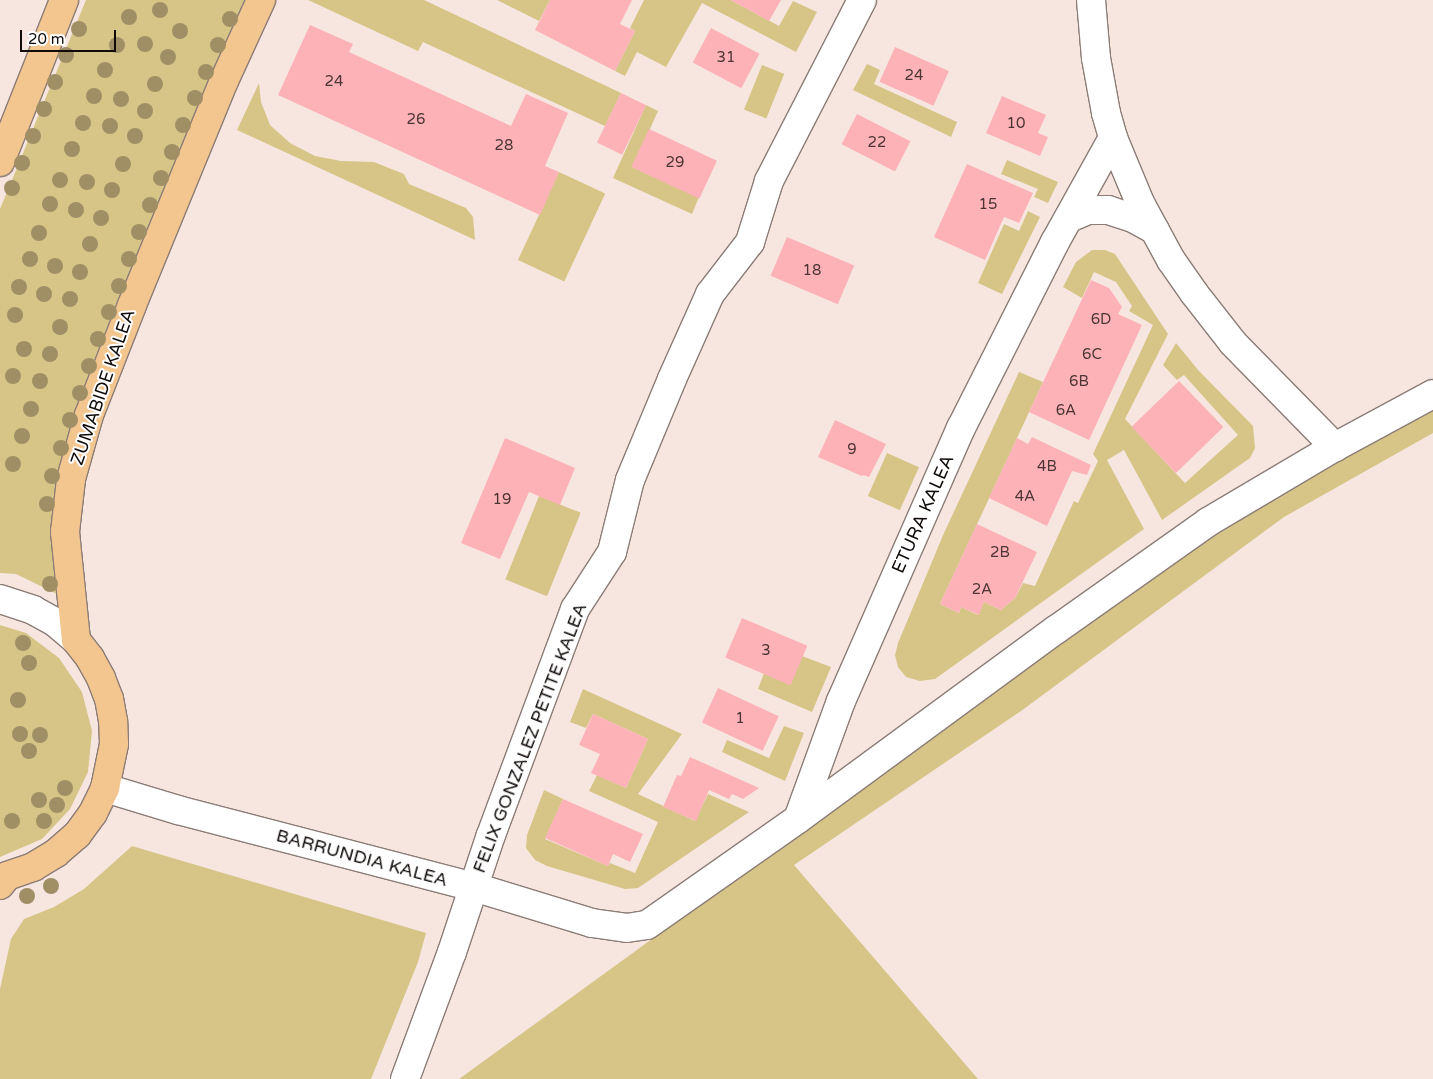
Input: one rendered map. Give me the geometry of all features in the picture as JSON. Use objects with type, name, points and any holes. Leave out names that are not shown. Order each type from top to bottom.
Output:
[{"type":"main road","points":[[0,162],[64,0]]},
{"type":"main road","name":"ZUMABIDE KALEA","points":[[76,640],[65,532],[71,479],[89,415],[224,81],[261,0]]},
{"type":"main road","points":[[2,879],[33,867],[56,853],[70,841],[94,813],[106,788],[114,744],[109,699],[90,658],[76,640]]},
{"type":"street","name":"FELIX GONZALEZ PETITE KALEA","points":[[405,1079],[575,609],[612,552],[630,480],[672,379],[710,294],[750,242],[769,181],[862,0]]},
{"type":"street","points":[[1091,0],[1096,58],[1113,138],[1140,203],[1194,293],[1233,343],[1335,447]]},
{"type":"street","name":"ETURA KALEA","points":[[798,819],[841,701],[962,428],[1069,218],[1113,138]]},
{"type":"street","points":[[1069,218],[1088,210],[1108,210],[1133,218],[1155,230]]},
{"type":"street","points":[[798,819],[1057,629],[1201,527],[1335,447],[1433,394]]},
{"type":"street","points":[[0,600],[33,610],[56,623],[76,640]]},
{"type":"street","name":"BARRUNDIA KALEA","points":[[106,788],[178,810],[474,887],[592,923],[627,928],[647,925],[798,819]]},
{"type":"shaded area","points":[[86,0],[249,0],[142,243],[67,456],[61,596],[16,574],[0,573],[0,209]]},
{"type":"shaded area","points":[[308,0],[424,0],[621,93],[605,126],[423,42],[418,51]]},
{"type":"shaded area","points":[[497,0],[550,0],[539,21]]},
{"type":"shaded area","points":[[644,0],[731,0],[779,26],[793,1],[817,12],[796,52],[702,3],[666,67],[637,52],[625,76],[615,71],[635,31],[630,28]]},
{"type":"shaded area","points":[[867,64],[880,70],[874,84],[957,122],[951,137],[853,90]]},
{"type":"shaded area","points":[[762,65],[784,74],[766,118],[744,110]]},
{"type":"shaded area","points":[[259,83],[261,102],[270,125],[290,143],[315,156],[341,161],[374,162],[404,174],[409,184],[466,208],[473,217],[475,240],[237,130]]},
{"type":"shaded area","points":[[646,105],[658,111],[633,167],[699,197],[692,214],[613,178]]},
{"type":"shaded area","points":[[1007,160],[1058,182],[1048,203],[1034,197],[1038,189],[1001,174]]},
{"type":"shaded area","points":[[559,172],[605,194],[564,281],[518,260]]},
{"type":"shaded area","points":[[1028,211],[1040,217],[1002,294],[978,283],[1004,224],[1019,231]]},
{"type":"shaded area","points":[[1092,250],[1105,250],[1115,254],[1168,334],[1125,419],[1185,483],[1238,435],[1184,375],[1177,380],[1163,365],[1176,343],[1199,371],[1253,426],[1255,448],[1250,458],[1162,520],[1124,450],[1107,460],[1144,529],[935,679],[920,681],[906,677],[898,667],[895,655],[898,643],[944,533],[1019,372],[1043,382],[940,604],[959,613],[961,607],[978,615],[984,602],[1001,610],[1015,598],[1023,583],[1035,586],[1074,501],[1078,503],[1098,461],[1093,454],[1153,325],[1129,311],[1132,306],[1116,282],[1094,272],[1082,298],[1063,287],[1076,262]]},
{"type":"shaded area","points":[[1433,409],[1433,433],[1284,517],[1021,711],[794,865],[978,1079],[459,1079],[1122,598],[1279,489]]},
{"type":"shaded area","points":[[887,453],[919,467],[900,510],[868,496]]},
{"type":"shaded area","points":[[539,496],[581,513],[547,596],[505,579]]},
{"type":"shaded area","points":[[0,625],[26,633],[59,658],[82,692],[92,731],[88,772],[70,809],[42,839],[0,857]]},
{"type":"shaded area","points":[[802,656],[831,667],[812,712],[758,689],[764,673]]},
{"type":"shaded area","points":[[583,689],[682,734],[638,794],[695,821],[708,794],[749,812],[638,888],[625,889],[547,866],[535,860],[526,848],[527,835],[544,790],[563,799],[545,839],[608,866],[610,863],[635,873],[658,822],[589,791],[597,775],[626,788],[648,739],[593,714],[586,728],[570,722]]},
{"type":"shaded area","points":[[784,726],[804,733],[785,781],[722,752],[727,740],[769,758]]},
{"type":"shaded area","points":[[132,846],[426,933],[418,962],[371,1079],[0,1079],[0,989],[11,939],[24,919],[54,907],[84,889]]},
{"type":"building","points":[[550,0],[632,0],[620,24],[635,31],[615,71],[535,30]]},
{"type":"building","points":[[731,0],[781,0],[769,21]]},
{"type":"building","points":[[310,25],[353,44],[349,52],[511,126],[526,94],[568,113],[545,166],[559,172],[540,215],[278,95]]},
{"type":"building","points":[[711,28],[760,54],[741,88],[693,62]]},
{"type":"building","points":[[895,47],[949,71],[933,106],[880,82]]},
{"type":"building","points":[[621,93],[646,105],[622,155],[597,142]]},
{"type":"building","points":[[1002,96],[1046,115],[1038,133],[1048,137],[1040,156],[986,133]]},
{"type":"building","points":[[857,114],[910,141],[895,172],[842,144]]},
{"type":"building","points":[[649,129],[717,161],[699,199],[631,167]]},
{"type":"building","points":[[967,164],[1033,193],[1019,223],[1004,217],[985,260],[934,237]]},
{"type":"building","points":[[787,237],[854,266],[838,304],[771,276]]},
{"type":"building","points":[[1091,280],[1109,288],[1122,307],[1118,314],[1142,325],[1089,440],[1029,412]]},
{"type":"building","points":[[1179,381],[1223,427],[1176,473],[1132,427]]},
{"type":"building","points":[[835,420],[886,444],[869,477],[862,476],[818,457]]},
{"type":"building","points":[[1032,437],[1091,465],[1087,475],[1072,471],[1047,526],[989,498],[1017,438],[1028,444]]},
{"type":"building","points":[[505,438],[575,468],[560,505],[529,492],[500,559],[461,543]]},
{"type":"building","points":[[977,524],[1037,552],[1015,598],[1001,610],[984,602],[979,615],[961,607],[959,613],[940,604]]},
{"type":"building","points":[[742,618],[807,646],[791,685],[725,658]]},
{"type":"building","points":[[718,688],[779,716],[763,751],[702,722]]},
{"type":"building","points":[[593,714],[648,739],[626,788],[591,773],[600,754],[579,745]]},
{"type":"building","points":[[690,757],[759,788],[743,799],[732,794],[729,799],[709,790],[696,821],[663,807],[677,775],[681,776]]},
{"type":"building","points":[[563,799],[643,834],[630,862],[613,854],[608,866],[545,838]]}]
